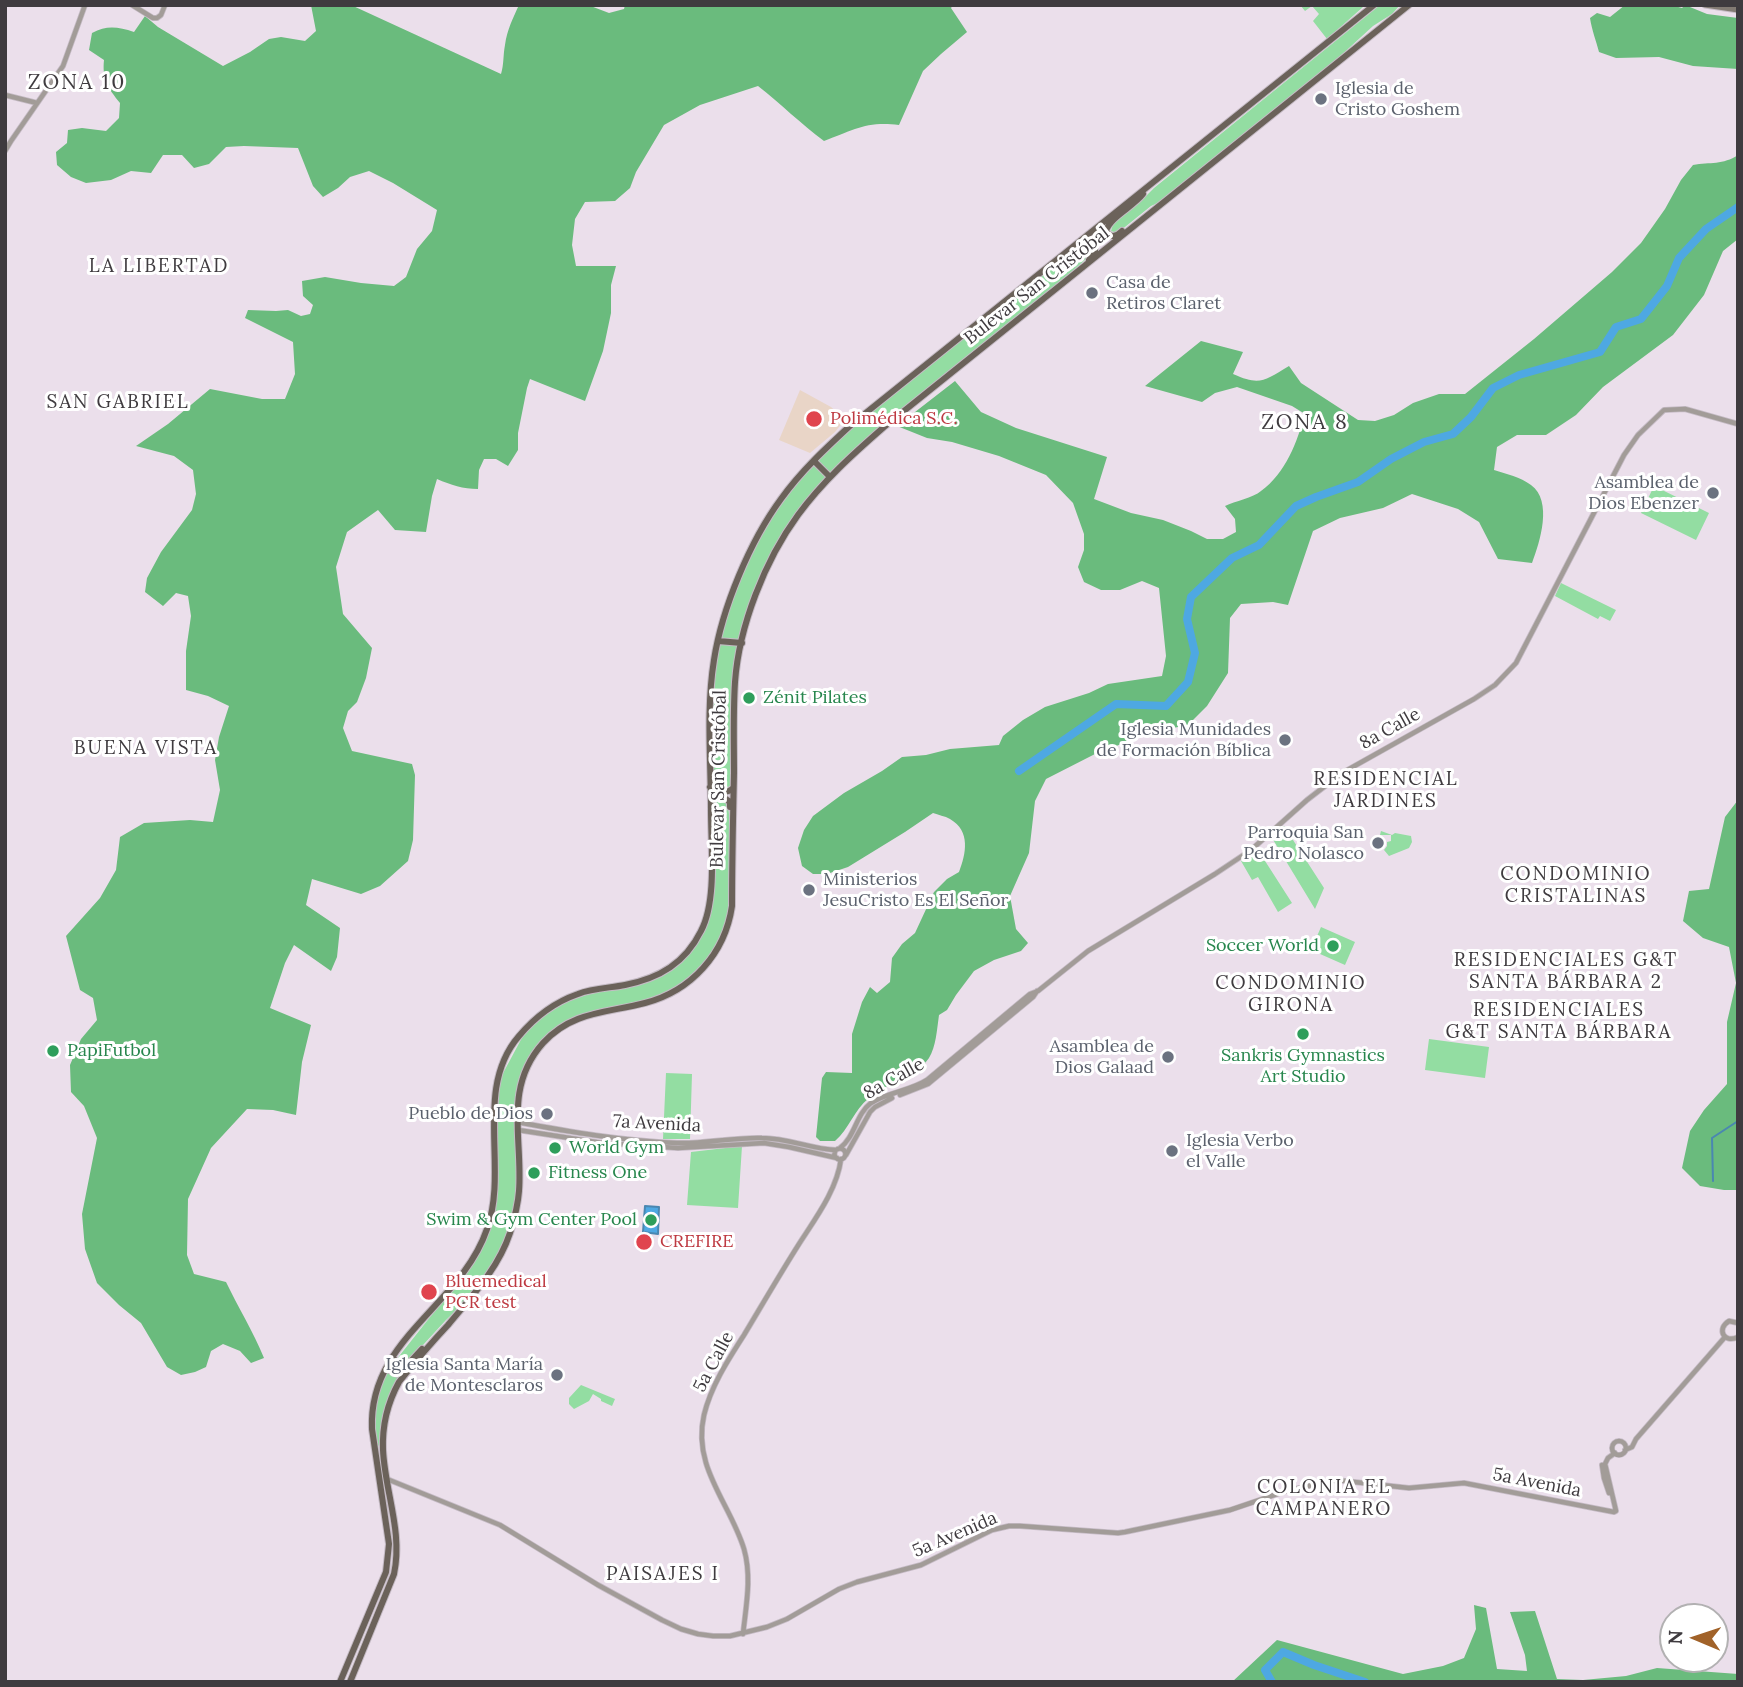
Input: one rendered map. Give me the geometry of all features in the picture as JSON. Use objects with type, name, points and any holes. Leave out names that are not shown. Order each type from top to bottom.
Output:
[{"type":"main road","name":"Bulevar San Cristóbal","points":[[340,1682],[381,1584],[388,1559],[389,1544],[372,1413],[380,1378],[395,1352],[457,1280],[477,1252],[488,1229],[495,1189],[495,1094],[498,1077],[508,1054],[514,1042],[531,1023],[565,999],[580,993],[625,985],[668,971],[688,953],[705,924],[711,895],[710,787],[714,656],[735,586],[761,532],[783,496],[852,424],[1374,5]]},
{"type":"main road","name":"Bulevar San Cristóbal","points":[[350,1682],[394,1574],[397,1558],[396,1532],[383,1451],[383,1432],[393,1394],[399,1381],[492,1271],[505,1247],[519,1191],[518,1102],[523,1077],[534,1054],[551,1035],[571,1021],[586,1015],[642,1004],[664,996],[693,979],[710,961],[721,942],[731,914],[735,681],[741,643],[757,591],[771,560],[798,516],[830,477],[884,427],[1409,5]]},
{"type":"main road","points":[[1705,5],[1738,10]]},
{"type":"main road","points":[[1148,187],[1137,201],[1108,224],[1108,234],[1119,234],[1150,209],[1162,204]]},
{"type":"main road","points":[[1029,281],[1076,247],[1089,241],[1095,244],[1096,252],[1093,256],[1043,300]]},
{"type":"main road","points":[[814,461],[830,477]]},
{"type":"main road","points":[[719,641],[741,643]]},
{"type":"main road","points":[[710,787],[717,792],[727,792],[733,788]]},
{"type":"main road","points":[[710,810],[715,798],[723,797],[730,802],[732,836]]},
{"type":"main road","points":[[438,1303],[394,1360],[390,1368],[392,1373],[401,1372],[462,1308]]},
{"type":"main road","points":[[374,1443],[379,1454],[381,1473],[387,1479]]},
{"type":"street","points":[[5,151],[63,66],[85,5]]},
{"type":"street","points":[[132,5],[153,18],[161,15],[165,5]]},
{"type":"street","points":[[5,95],[37,103]]},
{"type":"street","name":"8a Calle","points":[[838,1149],[847,1142],[872,1103],[931,1082],[1088,951],[1251,850],[1342,773],[1495,685],[1516,663],[1637,435],[1664,410],[1685,409],[1738,424]]},
{"type":"street","name":"8a Calle","points":[[846,1155],[870,1112],[888,1098]]},
{"type":"street","points":[[866,1110],[881,1103]]},
{"type":"street","name":"7a Avenida","points":[[517,1126],[680,1143],[776,1138],[838,1149]]},
{"type":"street","name":"7a Avenida","points":[[517,1126],[564,1138],[602,1143],[677,1148],[764,1143],[839,1159]]},
{"type":"street","points":[[564,1138],[565,1130]]},
{"type":"street","points":[[838,1149],[845,1150],[846,1155],[839,1159],[835,1153],[838,1149]]},
{"type":"street","name":"5a Calle","points":[[743,1634],[748,1584],[746,1558],[736,1527],[705,1464],[701,1436],[705,1411],[714,1386],[831,1191],[838,1172],[839,1159]]},
{"type":"street","points":[[1725,1337],[1722,1329],[1724,1324],[1737,1320]]},
{"type":"street","points":[[1725,1337],[1738,1337]]},
{"type":"street","points":[[1636,1440],[1616,1442],[1613,1445],[1614,1452],[1621,1454],[1632,1447],[1725,1337]]},
{"type":"street","points":[[1624,1443],[1625,1450]]},
{"type":"street","name":"5a Avenida","points":[[387,1479],[500,1525],[598,1585],[681,1629],[713,1636],[743,1634],[767,1627],[788,1619],[848,1585],[921,1565],[992,1530],[1009,1526],[1031,1526],[1125,1532],[1217,1514],[1286,1490],[1336,1480],[1409,1488],[1464,1483],[1614,1512],[1616,1511],[1604,1468],[1604,1460],[1614,1452]]},
{"type":"shaded area","name":"Polimédica S.C.","points":[[800,390],[831,407],[843,422],[810,453],[779,440]]},
{"type":"green space","points":[[311,5],[351,5],[501,74],[507,34],[519,5],[588,5],[609,13],[624,9],[625,5],[953,5],[951,8],[967,32],[923,71],[899,125],[869,125],[824,141],[758,86],[700,105],[664,125],[636,172],[630,188],[615,201],[585,202],[575,219],[572,245],[576,266],[616,266],[611,285],[611,313],[603,351],[585,401],[530,379],[518,433],[518,450],[508,466],[496,459],[484,459],[479,470],[478,489],[437,479],[426,532],[395,530],[378,510],[347,532],[336,567],[343,614],[372,648],[366,678],[357,702],[348,711],[343,728],[352,751],[412,764],[415,775],[413,840],[408,861],[380,886],[361,894],[312,879],[306,905],[340,928],[337,957],[331,971],[294,945],[270,1008],[311,1025],[302,1062],[296,1115],[273,1110],[247,1109],[211,1148],[188,1199],[187,1255],[194,1274],[226,1282],[264,1358],[251,1363],[240,1351],[223,1344],[211,1351],[206,1367],[181,1375],[167,1367],[141,1323],[97,1283],[85,1249],[82,1214],[97,1138],[84,1106],[71,1092],[70,1065],[81,1039],[97,1020],[93,998],[80,990],[66,936],[100,898],[116,870],[120,837],[144,823],[190,820],[213,822],[220,790],[215,760],[229,706],[186,690],[186,651],[191,616],[188,596],[176,593],[163,606],[145,592],[147,578],[161,552],[192,510],[196,494],[193,470],[174,456],[136,446],[210,389],[262,399],[285,399],[295,374],[293,342],[245,318],[248,310],[288,310],[301,316],[310,314],[313,305],[303,296],[302,281],[325,277],[394,286],[406,277],[417,249],[432,231],[437,210],[369,171],[350,177],[323,197],[313,186],[298,148],[226,147],[209,164],[194,168],[182,155],[163,155],[151,173],[131,171],[111,180],[86,183],[71,177],[57,165],[56,152],[67,143],[68,130],[82,128],[106,131],[119,118],[120,103],[107,83],[104,60],[89,50],[92,33],[113,28],[134,32],[145,16],[158,27],[223,66],[269,39],[281,37],[305,41],[316,31]]},
{"type":"green space","points":[[1300,5],[1363,7],[1327,39],[1313,21],[1319,14],[1312,6],[1305,11]]},
{"type":"green space","points":[[1380,5],[1400,5],[1312,82],[1164,200],[1151,206],[1117,233],[1111,231],[1113,224],[1154,188]]},
{"type":"green space","points":[[1625,5],[1671,5],[1682,8],[1685,5],[1707,14],[1738,18],[1738,69],[1693,66],[1659,57],[1616,58],[1599,52],[1590,18],[1597,13],[1610,17]]},
{"type":"green space","points":[[1738,155],[1738,239],[1723,251],[1704,295],[1673,335],[1603,387],[1576,415],[1546,435],[1517,435],[1497,447],[1494,470],[1527,482],[1538,492],[1542,501],[1543,522],[1532,563],[1498,559],[1479,522],[1458,509],[1412,494],[1383,508],[1340,518],[1313,531],[1288,605],[1273,602],[1241,604],[1230,618],[1228,673],[1207,706],[1188,725],[1153,732],[1095,754],[1046,779],[1035,801],[1029,853],[1010,896],[1016,929],[1028,943],[1021,951],[994,960],[974,971],[947,1010],[939,1015],[933,1049],[923,1065],[869,1098],[835,1141],[820,1141],[816,1137],[822,1078],[826,1072],[852,1073],[852,1034],[862,1002],[870,987],[877,993],[890,982],[892,958],[902,944],[915,933],[934,892],[959,872],[965,843],[957,824],[933,813],[848,867],[827,874],[813,874],[802,866],[798,848],[804,830],[813,816],[902,757],[999,745],[1003,736],[1045,707],[1108,684],[1162,676],[1166,656],[1159,588],[1142,581],[1120,590],[1101,590],[1084,582],[1078,567],[1084,550],[1084,534],[1073,503],[1046,475],[999,456],[952,442],[927,438],[897,426],[955,381],[981,412],[1016,428],[1107,457],[1094,499],[1131,513],[1163,520],[1207,539],[1223,539],[1236,532],[1235,519],[1225,506],[1249,498],[1270,484],[1284,466],[1294,446],[1305,414],[1292,406],[1237,387],[1215,393],[1202,402],[1145,386],[1201,341],[1243,352],[1233,374],[1250,380],[1262,380],[1289,366],[1301,383],[1358,420],[1375,421],[1394,415],[1413,403],[1439,394],[1465,394],[1534,339],[1612,272],[1641,243],[1693,165],[1722,162]]},
{"type":"green space","points":[[1086,241],[1097,246],[1043,298],[830,475],[816,462],[849,430]]},
{"type":"green space","points":[[814,463],[828,477],[769,559],[740,641],[720,640],[739,584],[764,530],[785,496]]},
{"type":"green space","points":[[1654,486],[1709,513],[1696,540],[1641,513]]},
{"type":"green space","points":[[1561,583],[1616,610],[1610,621],[1600,616],[1598,619],[1555,596]]},
{"type":"green space","points":[[719,643],[740,644],[731,715],[731,788],[717,790],[712,787],[713,687]]},
{"type":"green space","points":[[722,800],[728,804],[731,835],[730,907],[727,923],[712,954],[692,977],[669,992],[646,1001],[591,1012],[552,1032],[522,1074],[517,1192],[514,1212],[503,1246],[491,1269],[461,1306],[398,1372],[393,1371],[396,1360],[469,1268],[493,1218],[498,1185],[498,1091],[502,1075],[524,1034],[543,1015],[566,1002],[595,992],[661,977],[673,969],[698,942],[710,912],[715,805],[716,801]]},
{"type":"green space","points":[[1738,800],[1738,1190],[1724,1190],[1700,1186],[1682,1168],[1690,1131],[1727,1084],[1727,1022],[1736,983],[1729,947],[1703,938],[1683,921],[1689,891],[1709,889],[1725,817]]},
{"type":"green space","points":[[1284,826],[1324,888],[1315,909],[1272,838]]},
{"type":"green space","points":[[1381,831],[1392,835],[1395,833],[1411,836],[1412,842],[1409,848],[1389,856],[1384,850],[1387,842],[1391,841],[1391,835],[1380,835]]},
{"type":"green space","points":[[1258,850],[1292,903],[1278,912],[1258,877],[1252,880],[1241,861]]},
{"type":"green space","name":"Soccer World","points":[[1321,927],[1355,942],[1345,965],[1311,950]]},
{"type":"green space","points":[[1429,1039],[1489,1047],[1485,1078],[1425,1070]]},
{"type":"green space","points":[[666,1073],[692,1074],[690,1139],[663,1139]]},
{"type":"green space","points":[[742,1146],[738,1208],[687,1205],[691,1152]]},
{"type":"green space","points":[[388,1366],[391,1376],[401,1376],[384,1418],[380,1449],[374,1418]]},
{"type":"green space","points":[[581,1385],[615,1399],[612,1406],[593,1394],[589,1401],[574,1409],[569,1404],[569,1398]]},
{"type":"green space","points":[[1474,1605],[1486,1608],[1497,1669],[1527,1671],[1525,1655],[1510,1612],[1535,1611],[1557,1679],[1583,1680],[1626,1676],[1657,1668],[1659,1673],[1738,1674],[1738,1682],[1232,1682],[1277,1640],[1403,1674],[1443,1666],[1464,1658],[1476,1629]]},
{"type":"water","name":"Swim & Gym Center Pool","points":[[645,1206],[659,1207],[658,1234],[643,1232]]},
{"type":"waterway","points":[[1019,771],[1116,704],[1166,706],[1188,682],[1195,653],[1187,619],[1191,597],[1232,558],[1259,545],[1296,506],[1358,482],[1391,459],[1424,442],[1453,434],[1471,417],[1493,388],[1519,375],[1600,352],[1616,327],[1641,319],[1667,286],[1679,258],[1706,229],[1738,207]]},
{"type":"waterway","points":[[1713,1181],[1712,1138],[1738,1121]]},
{"type":"waterway","points":[[1272,1682],[1265,1670],[1283,1652],[1365,1682]]},
{"type":"place","name":"Iglesia de Cristo Goshem","points":[[1321,99]]},
{"type":"place","name":"Casa de Retiros Claret","points":[[1092,293]]},
{"type":"place","name":"Polimédica S.C.","points":[[814,419]]},
{"type":"place","name":"Asamblea de Dios Ebenzer","points":[[1713,493]]},
{"type":"place","name":"Zénit Pilates","points":[[749,698]]},
{"type":"place","name":"Iglesia Munidades de Formación Bíblica","points":[[1285,740]]},
{"type":"place","name":"Parroquia San Pedro Nolasco","points":[[1378,843]]},
{"type":"place","name":"Ministerios JesuCristo Es El Señor","points":[[809,890]]},
{"type":"place","name":"Soccer World","points":[[1333,946]]},
{"type":"place","name":"Sankris Gymnastics Art Studio","points":[[1303,1034]]},
{"type":"place","name":"PapiFutbol","points":[[53,1051]]},
{"type":"place","name":"Asamblea de Dios Galaad","points":[[1168,1057]]},
{"type":"place","name":"Pueblo de Dios","points":[[547,1114]]},
{"type":"place","name":"World Gym","points":[[555,1148]]},
{"type":"place","name":"Iglesia Verbo el Valle","points":[[1172,1151]]},
{"type":"place","name":"Fitness One","points":[[534,1173]]},
{"type":"place","name":"Swim & Gym Center Pool","points":[[651,1220]]},
{"type":"place","name":"CREFIRE","points":[[644,1242]]},
{"type":"place","name":"Bluemedical PCR test","points":[[429,1292]]},
{"type":"place","name":"Iglesia Santa María de Montesclaros","points":[[557,1375]]},
{"type":"district","name":"ZONA 10","points":[[77,83]]},
{"type":"district","name":"LA LIBERTAD","points":[[159,267]]},
{"type":"district","name":"SAN GABRIEL","points":[[118,403]]},
{"type":"district","name":"ZONA 8","points":[[1305,423]]},
{"type":"district","name":"BUENA VISTA","points":[[146,749]]},
{"type":"district","name":"RESIDENCIAL JARDINES","points":[[1386,791]]},
{"type":"district","name":"CONDOMINIO CRISTALINAS","points":[[1576,886]]},
{"type":"district","name":"RESIDENCIALES G&T SANTA BÁRBARA 2","points":[[1566,972]]},
{"type":"district","name":"CONDOMINIO GIRONA","points":[[1291,995]]},
{"type":"district","name":"RESIDENCIALES G&T SANTA BÁRBARA","points":[[1559,1022]]},
{"type":"district","name":"COLONIA EL CAMPANERO","points":[[1324,1499]]},
{"type":"district","name":"PAISAJES I","points":[[663,1575]]}]
